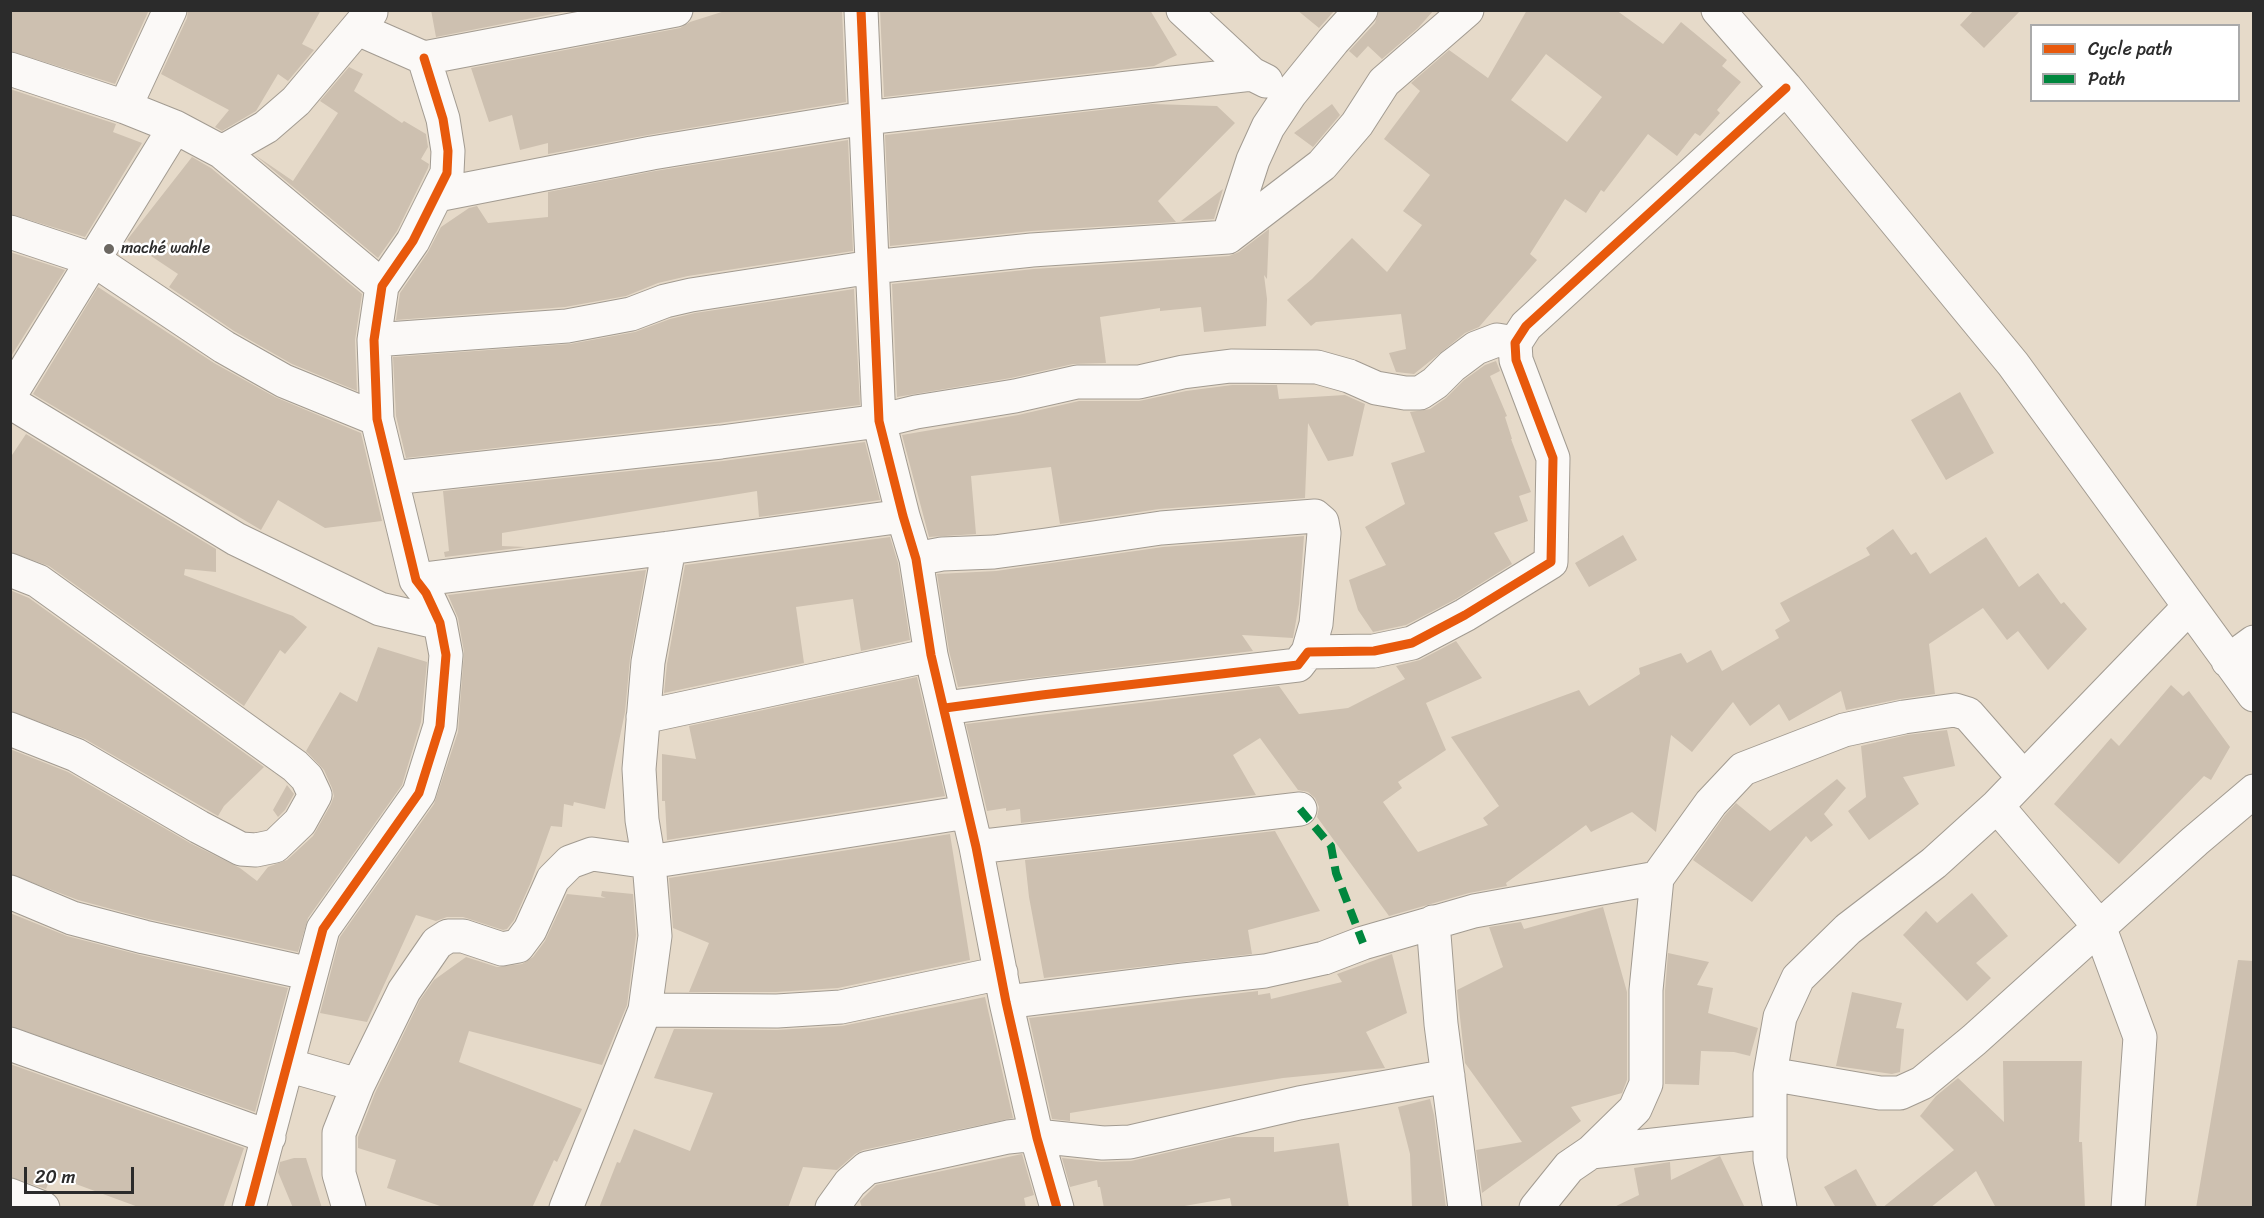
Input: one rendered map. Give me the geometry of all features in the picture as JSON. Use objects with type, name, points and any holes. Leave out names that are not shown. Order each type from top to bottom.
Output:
[{"type":"street","points":[[125,107],[170,10]]},
{"type":"street","points":[[424,58],[676,10]]},
{"type":"street","points":[[861,10],[879,421],[916,559],[931,655],[976,847],[1037,1138],[1057,1208]]},
{"type":"street","points":[[1183,10],[1252,74],[1290,94]]},
{"type":"street","points":[[1228,237],[1253,160],[1268,127],[1290,94],[1361,10]]},
{"type":"street","points":[[1718,10],[1786,88],[2013,364],[2189,607],[2241,652],[2253,694]]},
{"type":"street","points":[[374,340],[567,326],[632,314],[691,295],[872,267],[1032,250],[1228,237],[1322,165],[1357,124],[1384,82],[1465,11]]},
{"type":"street","points":[[222,152],[266,127],[296,101],[365,20],[424,58],[443,119],[448,151],[447,173],[437,195],[413,241],[382,286],[374,340],[377,419],[416,580],[426,593],[440,623],[446,656],[440,726],[418,793],[323,928],[249,1208]]},
{"type":"street","points":[[10,69],[125,107],[175,127],[222,152],[382,286]]},
{"type":"street","points":[[437,195],[652,153],[865,118],[1252,74]]},
{"type":"street","points":[[1308,652],[1374,651],[1412,643],[1465,615],[1551,562],[1553,459],[1516,360],[1515,343],[1526,326],[1786,88]]},
{"type":"street","points":[[10,395],[175,127]]},
{"type":"street","points":[[10,232],[94,260],[224,347],[284,381],[377,419]]},
{"type":"street","points":[[392,478],[721,442],[879,421],[1077,382],[1139,382],[1183,372],[1231,366],[1317,367],[1349,376],[1376,388],[1420,393],[1476,348],[1497,340],[1515,343]]},
{"type":"street","points":[[10,402],[256,549],[380,609],[440,623]]},
{"type":"street","points":[[416,580],[903,516]]},
{"type":"street","points":[[916,559],[1025,548],[1161,528],[1315,516],[1322,522],[1324,533],[1316,624],[1308,652],[1298,665],[945,708]]},
{"type":"street","points":[[567,1208],[645,1010],[655,936],[642,820],[639,769],[648,662],[669,548]]},
{"type":"street","points":[[10,570],[38,581],[295,766],[307,778],[315,795],[300,822],[275,846],[256,850],[242,849],[199,827],[76,755],[10,729]]},
{"type":"street","points":[[1780,1208],[1770,1159],[1770,1074],[1780,1017],[1798,978],[1848,929],[1934,863],[1997,806],[2189,607]]},
{"type":"street","points":[[643,717],[931,655]]},
{"type":"street","points":[[1536,1208],[1569,1167],[1591,1152],[1635,1109],[1646,1084],[1646,990],[1657,878],[1711,803],[1743,769],[1844,730],[1904,717],[1955,711],[1968,714],[2024,778]]},
{"type":"street","points":[[1770,1074],[1880,1093],[1900,1093],[1922,1083],[1950,1062],[2195,840],[2253,791]]},
{"type":"street","points":[[1997,806],[2099,926],[2140,1038],[2128,1208]]},
{"type":"street","points":[[976,847],[1300,809]]},
{"type":"street","points":[[349,1208],[339,1174],[339,1133],[358,1085],[404,991],[437,943],[448,936],[463,936],[502,949],[518,946],[530,930],[553,879],[570,862],[592,854],[648,862],[967,812]]},
{"type":"street","points":[[645,1010],[777,1011],[841,1007],[1004,988],[1182,980],[1265,971],[1324,958],[1363,943],[1474,911],[1657,878]]},
{"type":"street","points":[[10,892],[72,918],[144,937],[311,974]]},
{"type":"street","points":[[1433,922],[1448,1076],[1465,1208]]},
{"type":"street","points":[[10,1044],[269,1137]]},
{"type":"street","points":[[287,1065],[358,1085]]},
{"type":"street","points":[[832,1208],[850,1183],[867,1168],[1008,1137],[1027,1136],[1103,1143],[1130,1142],[1299,1103],[1448,1076]]},
{"type":"street","points":[[1591,1152],[1770,1132]]},
{"type":"street","points":[[10,1196],[43,1208]]},
{"type":"building","points":[[10,10],[149,10],[115,84],[10,51]]},
{"type":"building","points":[[188,10],[321,10],[302,44],[314,50],[288,81],[278,74],[256,111],[222,131],[215,127],[229,110],[161,74],[187,18]]},
{"type":"building","points":[[431,10],[573,10],[436,37]]},
{"type":"building","points":[[728,10],[842,10],[846,102],[548,154],[548,143],[520,150],[512,115],[489,122],[471,68],[680,28],[690,22]]},
{"type":"building","points":[[880,10],[1150,10],[1177,55],[1154,66],[884,97]]},
{"type":"building","points":[[1297,10],[1335,10],[1319,28]]},
{"type":"building","points":[[1379,10],[1434,10],[1418,28],[1382,59],[1368,46],[1357,58],[1349,51],[1375,23]]},
{"type":"building","points":[[1527,10],[1616,10],[1663,44],[1681,22],[1727,60],[1722,66],[1741,82],[1717,110],[1720,113],[1700,136],[1695,133],[1677,156],[1648,134],[1604,192],[1601,190],[1586,213],[1565,199],[1530,254],[1537,260],[1479,327],[1465,333],[1414,374],[1396,372],[1389,353],[1406,349],[1401,314],[1316,322],[1311,326],[1287,300],[1312,279],[1352,238],[1387,272],[1422,225],[1403,211],[1430,175],[1384,139],[1420,91],[1411,83],[1449,50],[1488,78]],"holes":[[[1546,54],[1602,97],[1567,142],[1511,100]]]},
{"type":"building","points":[[1974,10],[2021,10],[1984,48],[1960,25]]},
{"type":"building","points":[[349,67],[363,74],[354,91],[402,123],[404,121],[426,134],[428,147],[421,159],[429,164],[428,168],[397,231],[378,258],[255,155],[293,181],[338,113],[320,101]]},
{"type":"building","points":[[10,89],[116,124],[113,132],[142,143],[85,237],[10,214]]},
{"type":"building","points":[[1152,104],[1217,106],[1235,123],[1158,201],[1176,222],[1031,231],[890,246],[885,135]]},
{"type":"building","points":[[1332,104],[1340,115],[1313,147],[1294,133]]},
{"type":"building","points":[[848,140],[853,251],[688,276],[658,283],[626,296],[565,307],[396,320],[400,293],[428,252],[441,227],[469,208],[477,206],[488,223],[548,217],[548,192],[655,171]]},
{"type":"building","points":[[192,157],[211,168],[362,294],[355,340],[357,391],[292,364],[234,331],[169,287],[178,274],[127,240]]},
{"type":"building","points":[[1223,189],[1214,219],[1181,221]]},
{"type":"building","points":[[1269,229],[1267,279],[1264,275],[1267,299],[1266,326],[1204,332],[1201,307],[1160,311],[1160,308],[1100,317],[1106,363],[1073,364],[1011,378],[897,397],[892,284],[1034,269],[1229,256],[1239,252]]},
{"type":"building","points":[[10,252],[65,270],[10,358]]},
{"type":"building","points":[[98,287],[214,363],[275,397],[361,433],[382,521],[325,528],[278,500],[261,530],[33,394]]},
{"type":"building","points":[[854,289],[860,405],[406,458],[396,416],[393,357],[570,344],[635,332],[670,319],[695,313]]},
{"type":"building","points":[[1496,361],[1500,371],[1490,376],[1507,416],[1505,417],[1511,439],[1531,492],[1519,496],[1528,521],[1494,533],[1512,564],[1456,599],[1406,625],[1373,632],[1358,610],[1349,580],[1386,565],[1365,527],[1405,504],[1391,463],[1425,452],[1410,412],[1430,409],[1446,398],[1464,380],[1485,365]]},
{"type":"building","points":[[1232,385],[1277,385],[1279,399],[1345,395],[1365,404],[1353,456],[1328,461],[1308,423],[1305,498],[1159,509],[1060,524],[1051,467],[971,476],[976,534],[929,537],[902,435],[1018,415],[1079,401],[1139,401],[1186,391]]},
{"type":"building","points":[[1960,392],[1994,453],[1946,480],[1911,420]]},
{"type":"building","points":[[26,434],[216,549],[216,572],[185,569],[184,575],[293,616],[307,627],[285,654],[280,650],[244,706],[49,566],[10,552],[10,458]]},
{"type":"building","points":[[865,442],[880,500],[759,517],[757,491],[502,533],[502,546],[526,547],[445,557],[444,552],[449,551],[443,491],[723,461]]},
{"type":"building","points":[[1893,529],[1911,555],[1916,552],[1930,574],[1986,537],[2019,587],[2038,573],[2061,604],[2064,602],[2087,629],[2048,670],[2018,631],[2007,640],[1983,608],[1929,644],[1935,694],[1846,710],[1841,691],[1789,721],[1779,704],[1750,726],[1733,702],[1692,752],[1671,735],[1656,832],[1632,812],[1591,832],[1586,825],[1506,883],[1507,886],[1469,893],[1389,916],[1317,817],[1319,807],[1315,798],[1308,792],[1298,790],[1260,738],[1233,755],[1256,795],[1021,823],[1020,809],[1006,811],[1006,808],[987,811],[966,724],[1279,686],[1299,714],[1348,708],[1405,679],[1396,666],[1420,660],[1456,641],[1482,678],[1426,703],[1446,750],[1398,782],[1402,788],[1383,802],[1418,852],[1488,825],[1483,818],[1499,806],[1451,737],[1579,690],[1589,706],[1640,674],[1639,668],[1681,653],[1687,663],[1711,650],[1722,671],[1779,638],[1775,630],[1790,621],[1780,603],[1870,555],[1866,548]]},
{"type":"building","points":[[1623,535],[1637,560],[1589,587],[1575,563]]},
{"type":"building","points":[[1304,536],[1299,604],[1293,638],[1242,635],[1253,651],[958,687],[949,651],[937,574],[996,571],[1163,547]]},
{"type":"building","points":[[890,537],[898,563],[910,640],[861,651],[853,599],[796,607],[804,663],[664,693],[685,565]]},
{"type":"building","points":[[646,570],[630,659],[625,712],[605,809],[574,802],[573,806],[564,804],[562,827],[551,826],[531,882],[514,920],[507,929],[503,930],[463,917],[447,917],[436,921],[416,915],[367,1022],[320,1013],[340,937],[434,804],[458,732],[464,652],[458,618],[448,595]]},
{"type":"building","points":[[10,590],[29,598],[264,767],[224,806],[218,816],[85,739],[10,711]]},
{"type":"building","points":[[378,647],[427,662],[421,722],[402,785],[308,918],[298,952],[148,919],[78,900],[10,874],[10,749],[68,772],[190,843],[240,868],[257,881],[268,867],[287,860],[313,836],[331,804],[334,796],[324,770],[306,751],[340,692],[357,702]]},
{"type":"building","points":[[917,677],[945,796],[667,840],[665,801],[662,801],[662,754],[696,759],[689,726]]},
{"type":"building","points":[[2171,685],[2183,696],[2189,691],[2230,747],[2211,780],[2204,776],[2119,864],[2054,804],[2111,738],[2119,746]]},
{"type":"building","points":[[1947,730],[1955,766],[1903,777],[1919,804],[1869,840],[1848,811],[1866,797],[1861,746],[1907,735]]},
{"type":"building","points":[[1837,779],[1846,788],[1824,814],[1833,825],[1811,842],[1806,836],[1752,902],[1693,860],[1736,803],[1770,831]]},
{"type":"building","points":[[287,785],[294,794],[278,817],[273,810]]},
{"type":"building","points":[[1275,831],[1320,911],[1248,930],[1252,954],[1044,978],[1029,897],[1025,860]]},
{"type":"building","points":[[950,834],[970,960],[838,988],[776,992],[689,992],[709,943],[673,928],[669,878]]},
{"type":"building","points":[[602,891],[633,894],[636,935],[627,1005],[602,1065],[469,1031],[459,1062],[582,1109],[557,1162],[554,1160],[532,1208],[446,1208],[387,1188],[396,1160],[358,1148],[358,1137],[375,1093],[420,1000],[434,980],[466,957],[497,967],[522,964],[533,957],[545,941],[567,894],[606,898],[601,896]]},
{"type":"building","points":[[1972,893],[2008,936],[1976,963],[1991,978],[1967,1001],[1903,935],[1926,911],[1937,923]]},
{"type":"building","points":[[1603,907],[1627,992],[1627,1080],[1622,1093],[1571,1107],[1581,1121],[1482,1193],[1476,1150],[1522,1142],[1465,1063],[1457,990],[1503,967],[1489,927],[1521,922],[1524,929]]},
{"type":"building","points":[[10,913],[67,936],[288,988],[255,1112],[10,1026]]},
{"type":"building","points":[[1668,953],[1709,962],[1697,985],[1713,988],[1708,1013],[1758,1028],[1750,1056],[1734,1052],[1701,1051],[1699,1085],[1665,1084],[1665,991]]},
{"type":"building","points":[[1392,954],[1407,1013],[1366,1032],[1385,1068],[1283,1078],[1070,1113],[1070,1121],[1052,1119],[1029,1018],[1258,991],[1258,995],[1270,993],[1271,999],[1342,982],[1337,974]]},
{"type":"building","points":[[2238,960],[2253,961],[2253,1208],[2196,1208]]},
{"type":"building","points":[[1852,992],[1902,1003],[1896,1028],[1904,1029],[1900,1072],[1892,1074],[1836,1066]]},
{"type":"building","points":[[985,997],[1013,1118],[863,1150],[837,1170],[803,1167],[788,1208],[599,1208],[617,1162],[620,1163],[634,1129],[690,1151],[713,1093],[654,1078],[674,1029],[777,1030],[842,1026]]},
{"type":"building","points":[[2003,1061],[2082,1061],[2079,1142],[2082,1142],[2085,1208],[1996,1208],[1976,1171],[1930,1208],[1882,1208],[1954,1150],[1920,1116],[1936,1096],[1958,1078],[2004,1122]]},
{"type":"building","points":[[10,1064],[244,1148],[223,1208],[141,1208],[54,1176],[51,1176],[46,1189],[10,1177]]},
{"type":"building","points":[[1430,1099],[1446,1208],[1412,1208],[1410,1154],[1398,1107]]},
{"type":"building","points":[[1234,1137],[1274,1137],[1274,1152],[1339,1143],[1349,1208],[1232,1208],[1230,1198],[1173,1208],[1104,1208],[1097,1180],[1070,1187],[1062,1158],[1101,1162],[1131,1161]]},
{"type":"building","points":[[1022,1154],[1034,1195],[1024,1198],[1026,1208],[862,1208],[860,1201],[876,1185]]},
{"type":"building","points":[[1720,1156],[1745,1208],[1612,1208],[1639,1195],[1634,1168],[1670,1162],[1671,1180]]},
{"type":"building","points":[[294,1158],[306,1158],[322,1208],[293,1208],[278,1172],[280,1162]]},
{"type":"building","points":[[1856,1169],[1878,1208],[1836,1208],[1824,1187]]},
{"type":"marked path","points":[[1300,809],[1331,846],[1336,873],[1363,943]]},
{"type":"cycle path","points":[[861,10],[879,421],[916,559],[931,655],[976,847],[1006,1002],[1037,1138],[1057,1208]]},
{"type":"cycle path","points":[[249,1208],[323,929],[419,793],[440,726],[446,655],[440,623],[426,593],[416,580],[377,419],[374,340],[382,286],[413,241],[447,173],[448,151],[443,119],[424,58]]},
{"type":"cycle path","points":[[945,708],[1298,665],[1308,652],[1374,651],[1412,643],[1465,615],[1551,562],[1553,458],[1516,360],[1515,343],[1526,326],[1786,88]]},
{"type":"place","name":"maché wahle","points":[[109,249]]}]
